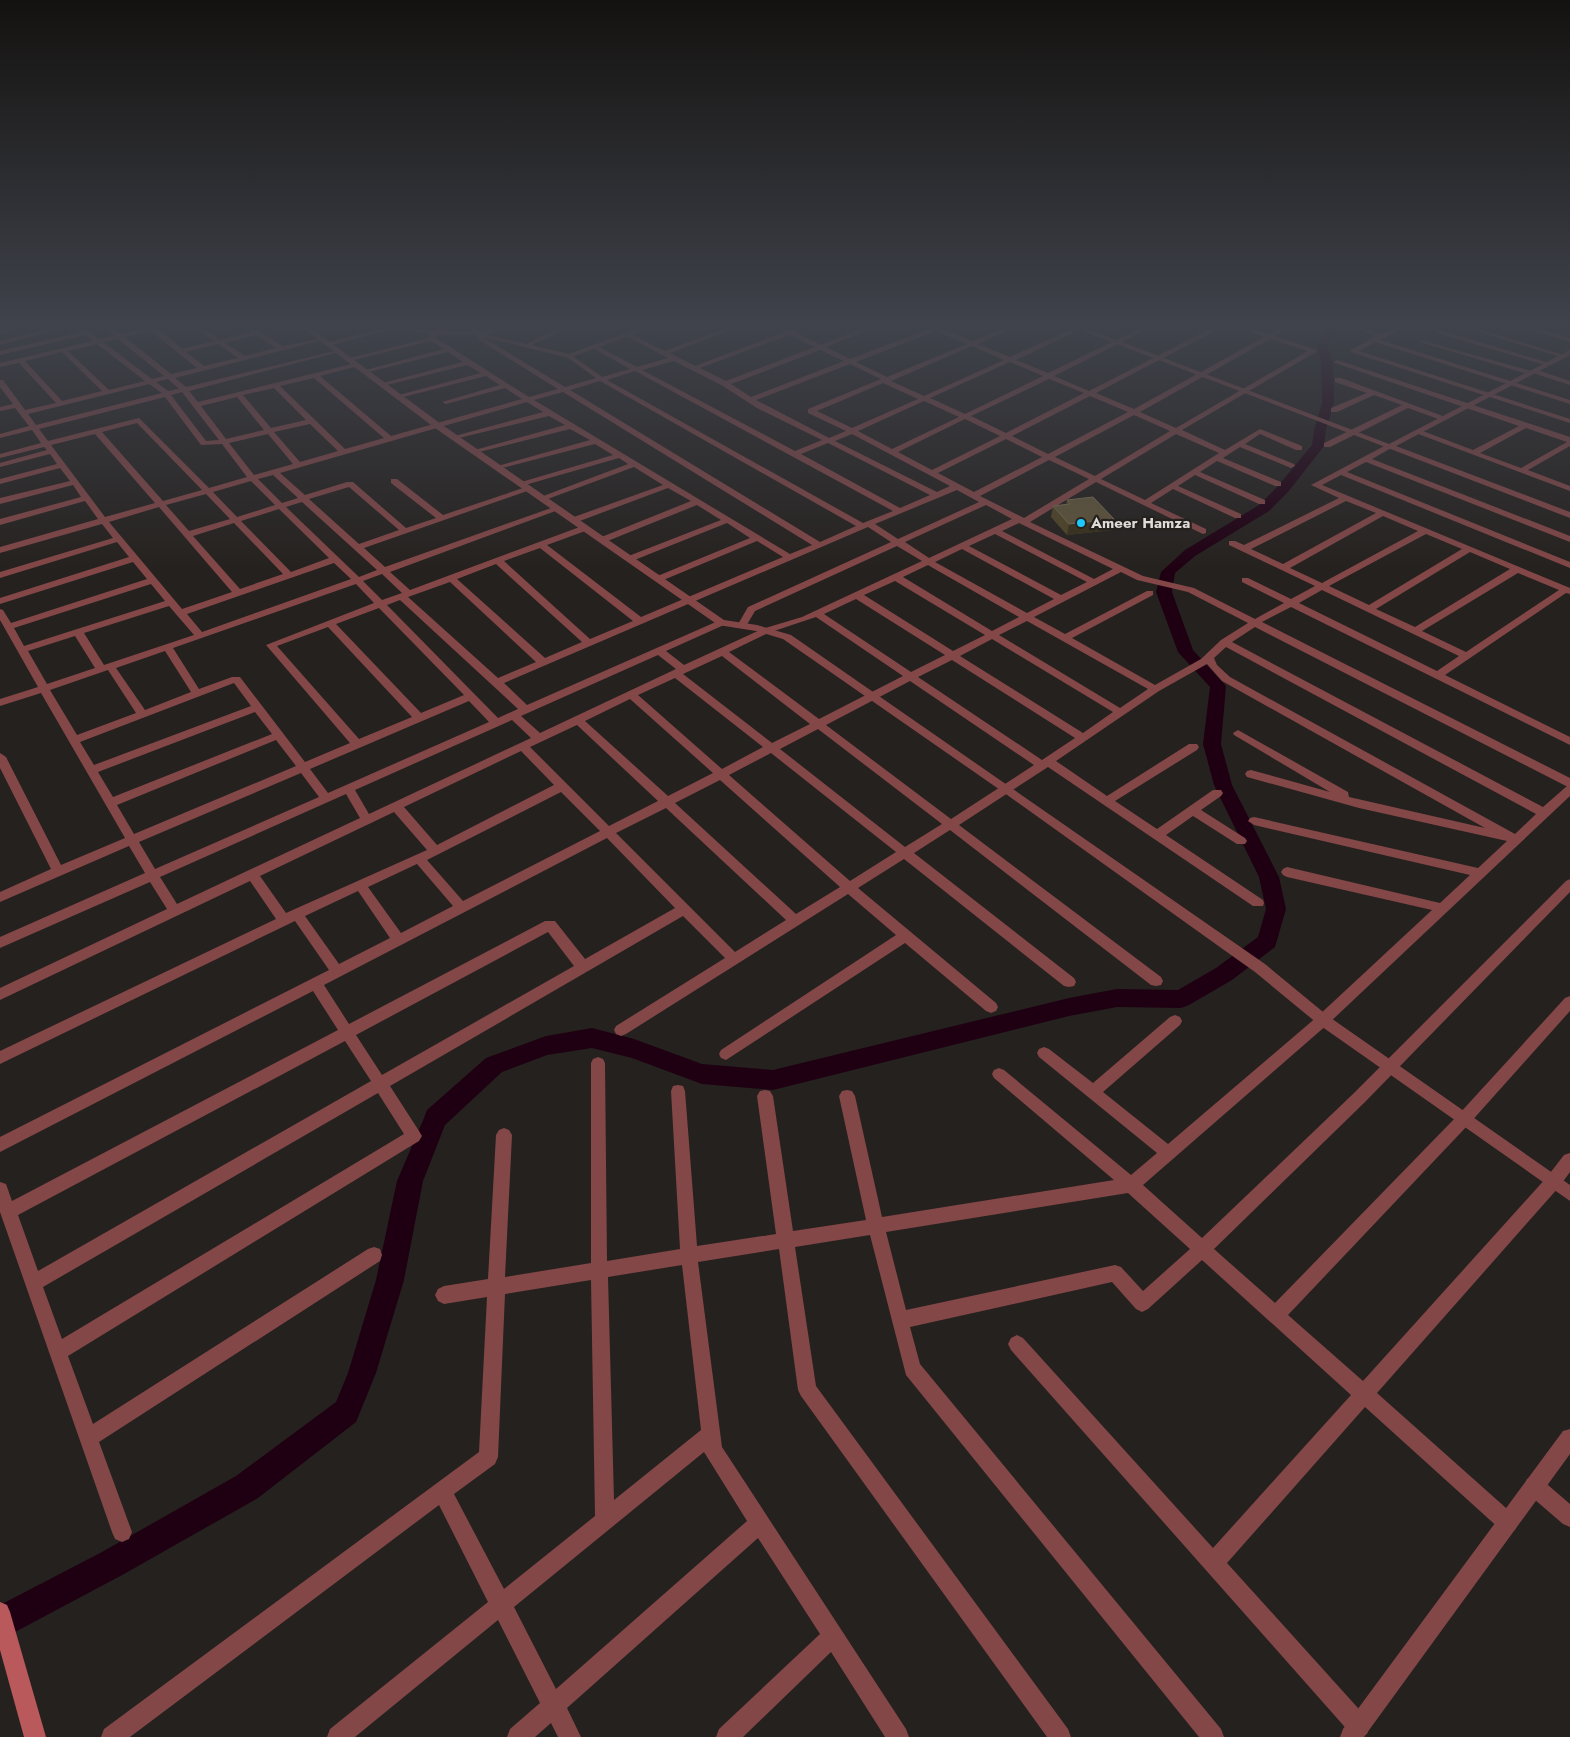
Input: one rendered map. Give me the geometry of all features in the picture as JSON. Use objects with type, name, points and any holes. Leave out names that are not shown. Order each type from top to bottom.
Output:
[{"type":"main road","points":[[0,1612],[35,1737]]},
{"type":"street","points":[[21,409],[103,520],[200,636]]},
{"type":"street","points":[[24,413],[40,409]]},
{"type":"street","points":[[0,436],[104,409]]},
{"type":"street","points":[[178,409],[204,443],[224,442],[311,421]]},
{"type":"street","points":[[199,409],[252,478],[336,559],[496,722]]},
{"type":"street","points":[[251,409],[298,465]]},
{"type":"street","points":[[299,409],[343,452]]},
{"type":"street","points":[[355,409],[390,439]]},
{"type":"street","points":[[416,409],[721,623],[787,637],[1008,789],[1260,968],[1323,1020],[1570,1194]]},
{"type":"street","points":[[0,550],[497,409]]},
{"type":"street","points":[[543,409],[789,557]]},
{"type":"street","points":[[595,409],[819,545]]},
{"type":"street","points":[[655,409],[897,542],[1154,689]]},
{"type":"street","points":[[712,409],[900,511]]},
{"type":"street","points":[[767,409],[936,495]]},
{"type":"street","points":[[818,409],[811,412],[852,431],[1022,521],[1146,580],[1191,590],[1570,783]]},
{"type":"street","points":[[795,454],[901,409]]},
{"type":"street","points":[[949,409],[1203,531]]},
{"type":"street","points":[[892,452],[978,409]]},
{"type":"street","points":[[933,473],[1058,409]]},
{"type":"street","points":[[1127,409],[1226,453]]},
{"type":"street","points":[[975,495],[1139,409]]},
{"type":"street","points":[[0,994],[765,631],[816,613],[962,546],[1022,521],[1211,409]]},
{"type":"street","points":[[1290,409],[1570,515]]},
{"type":"street","points":[[1327,445],[1349,431],[1399,409]]},
{"type":"street","points":[[1419,409],[1444,418]]},
{"type":"street","points":[[1462,409],[1315,485],[1568,590]]},
{"type":"street","points":[[1477,409],[1570,442]]},
{"type":"street","points":[[1535,409],[1570,421]]},
{"type":"street","points":[[455,437],[550,413]]},
{"type":"street","points":[[0,465],[97,431],[139,420],[289,575]]},
{"type":"street","points":[[1473,453],[1526,425]]},
{"type":"street","points":[[476,451],[572,426]]},
{"type":"street","points":[[97,431],[238,593]]},
{"type":"street","points":[[1145,503],[1260,432],[1298,448]]},
{"type":"street","points":[[1417,432],[1521,471],[1568,486]]},
{"type":"street","points":[[498,467],[596,441]]},
{"type":"street","points":[[1521,471],[1570,442]]},
{"type":"street","points":[[1239,444],[1291,466]]},
{"type":"street","points":[[0,456],[50,447]]},
{"type":"street","points":[[358,547],[443,519],[526,486],[620,455]]},
{"type":"street","points":[[1217,458],[1278,484]]},
{"type":"street","points":[[1365,459],[1570,539]]},
{"type":"street","points":[[542,498],[636,464]]},
{"type":"street","points":[[0,482],[63,465]]},
{"type":"street","points":[[274,472],[383,570],[404,595],[525,709]]},
{"type":"street","points":[[1194,472],[1262,502]]},
{"type":"street","points":[[1340,472],[1570,565]]},
{"type":"street","points":[[394,481],[443,519]]},
{"type":"street","points":[[0,501],[75,482]]},
{"type":"street","points":[[187,535],[350,484],[405,531]]},
{"type":"street","points":[[574,520],[669,485]]},
{"type":"street","points":[[496,682],[958,486]]},
{"type":"street","points":[[1172,486],[1238,516]]},
{"type":"street","points":[[0,522],[87,498]]},
{"type":"street","points":[[1244,549],[1346,498]]},
{"type":"street","points":[[602,540],[697,502]]},
{"type":"street","points":[[742,626],[751,609],[986,502]]},
{"type":"street","points":[[0,703],[358,581],[383,570],[557,509]]},
{"type":"street","points":[[1283,568],[1383,513]]},
{"type":"street","points":[[629,559],[727,520]]},
{"type":"street","points":[[357,744],[271,645],[585,528]]},
{"type":"street","points":[[996,531],[1093,582]]},
{"type":"street","points":[[621,1030],[1008,789],[1154,689],[1207,660],[1225,642],[1254,623],[1425,531]]},
{"type":"street","points":[[658,580],[757,538]]},
{"type":"street","points":[[0,574],[119,539]]},
{"type":"street","points":[[1232,543],[1467,656]]},
{"type":"street","points":[[540,544],[639,621]]},
{"type":"street","points":[[962,546],[1061,599]]},
{"type":"street","points":[[1369,609],[1469,549]]},
{"type":"street","points":[[0,601],[135,558]]},
{"type":"street","points":[[180,613],[336,559]]},
{"type":"street","points":[[497,560],[588,642]]},
{"type":"street","points":[[0,1145],[1120,569]]},
{"type":"street","points":[[1415,631],[1517,569]]},
{"type":"street","points":[[896,577],[1120,712]]},
{"type":"street","points":[[450,578],[543,662]]},
{"type":"street","points":[[8,627],[153,580]]},
{"type":"street","points":[[1245,580],[1570,741]]},
{"type":"street","points":[[1438,676],[1568,590]]},
{"type":"street","points":[[1065,638],[1150,593]]},
{"type":"street","points":[[857,595],[1082,737]]},
{"type":"street","points":[[21,650],[172,602]]},
{"type":"street","points":[[0,612],[131,840],[175,911]]},
{"type":"street","points":[[816,613],[1044,763],[1107,801],[1258,903]]},
{"type":"street","points":[[329,623],[419,718]]},
{"type":"street","points":[[0,943],[721,623]]},
{"type":"street","points":[[78,632],[143,715]]},
{"type":"street","points":[[1225,642],[1544,813]]},
{"type":"street","points":[[167,647],[197,694]]},
{"type":"street","points":[[658,650],[771,748],[1069,982]]},
{"type":"street","points":[[722,651],[1156,981]]},
{"type":"street","points":[[1207,660],[1226,679],[1516,840]]},
{"type":"street","points":[[74,740],[236,679],[326,798]]},
{"type":"street","points":[[630,695],[848,887],[991,1007]]},
{"type":"street","points":[[0,897],[471,696]]},
{"type":"street","points":[[91,771],[256,706]]},
{"type":"street","points":[[513,715],[538,738]]},
{"type":"street","points":[[578,720],[795,921]]},
{"type":"street","points":[[1238,733],[1359,804]]},
{"type":"street","points":[[110,803],[278,735]]},
{"type":"street","points":[[522,746],[734,959]]},
{"type":"street","points":[[1107,801],[1193,747]]},
{"type":"street","points":[[0,756],[58,871]]},
{"type":"street","points":[[1251,774],[1359,804],[1516,840]]},
{"type":"street","points":[[0,1058],[284,920],[435,851],[562,786]]},
{"type":"street","points":[[348,788],[367,820]]},
{"type":"street","points":[[444,1295],[1131,1184],[1323,1020],[1570,789]]},
{"type":"street","points":[[1157,835],[1217,793]]},
{"type":"street","points":[[396,806],[435,851]]},
{"type":"street","points":[[1193,810],[1242,842]]},
{"type":"street","points":[[1254,821],[1481,873]]},
{"type":"street","points":[[419,858],[460,908]]},
{"type":"street","points":[[1287,872],[1443,908]]},
{"type":"street","points":[[252,875],[284,920]]},
{"type":"street","points":[[900,1320],[1115,1273],[1142,1303],[1203,1249],[1390,1067],[1570,884]]},
{"type":"street","points":[[361,886],[398,939]]},
{"type":"street","points":[[33,1283],[684,909]]},
{"type":"street","points":[[297,914],[337,971]]},
{"type":"street","points":[[8,1212],[550,925],[583,967]]},
{"type":"street","points":[[726,1054],[905,936]]},
{"type":"street","points":[[58,1352],[414,1136],[314,983]]},
{"type":"street","points":[[1276,1314],[1464,1120],[1570,1002]]},
{"type":"street","points":[[1093,1092],[1176,1021]]},
{"type":"street","points":[[1044,1053],[1168,1153]]},
{"type":"street","points":[[598,1062],[599,1270],[605,1520]]},
{"type":"street","points":[[999,1074],[1131,1184],[1508,1523]]},
{"type":"street","points":[[678,1091],[689,1256],[713,1450],[898,1737]]},
{"type":"street","points":[[765,1096],[807,1390],[1060,1737]]},
{"type":"street","points":[[846,1096],[912,1369],[1213,1737]]},
{"type":"street","points":[[112,1737],[488,1457],[504,1135]]},
{"type":"street","points":[[1213,1563],[1553,1182],[1570,1160]]},
{"type":"street","points":[[0,1189],[122,1532]]},
{"type":"street","points":[[88,1438],[374,1255]]},
{"type":"street","points":[[1017,1344],[1213,1563],[1355,1731],[1570,1438]]},
{"type":"street","points":[[338,1737],[711,1434]]},
{"type":"street","points":[[1534,1486],[1570,1517]]},
{"type":"street","points":[[442,1491],[570,1737]]},
{"type":"street","points":[[518,1737],[760,1523]]},
{"type":"street","points":[[726,1737],[833,1636]]},
{"type":"building","points":[[1093,497],[1114,519],[1069,524],[1053,506],[1070,504],[1067,500]]},
{"type":"waterway","points":[[0,1623],[113,1563],[247,1487],[346,1412],[362,1373],[390,1280],[410,1181],[436,1118],[494,1065],[546,1046],[592,1038],[634,1049],[702,1074],[773,1080],[1069,1007],[1117,998],[1181,999],[1224,974],[1267,941],[1276,909],[1269,877],[1223,785],[1212,744],[1218,686],[1186,652],[1164,592],[1168,572],[1190,553],[1264,508],[1283,489],[1318,446],[1320,430],[1326,409]]},
{"type":"place","name":"Ameer Hamza","points":[[1081,523]]}]
